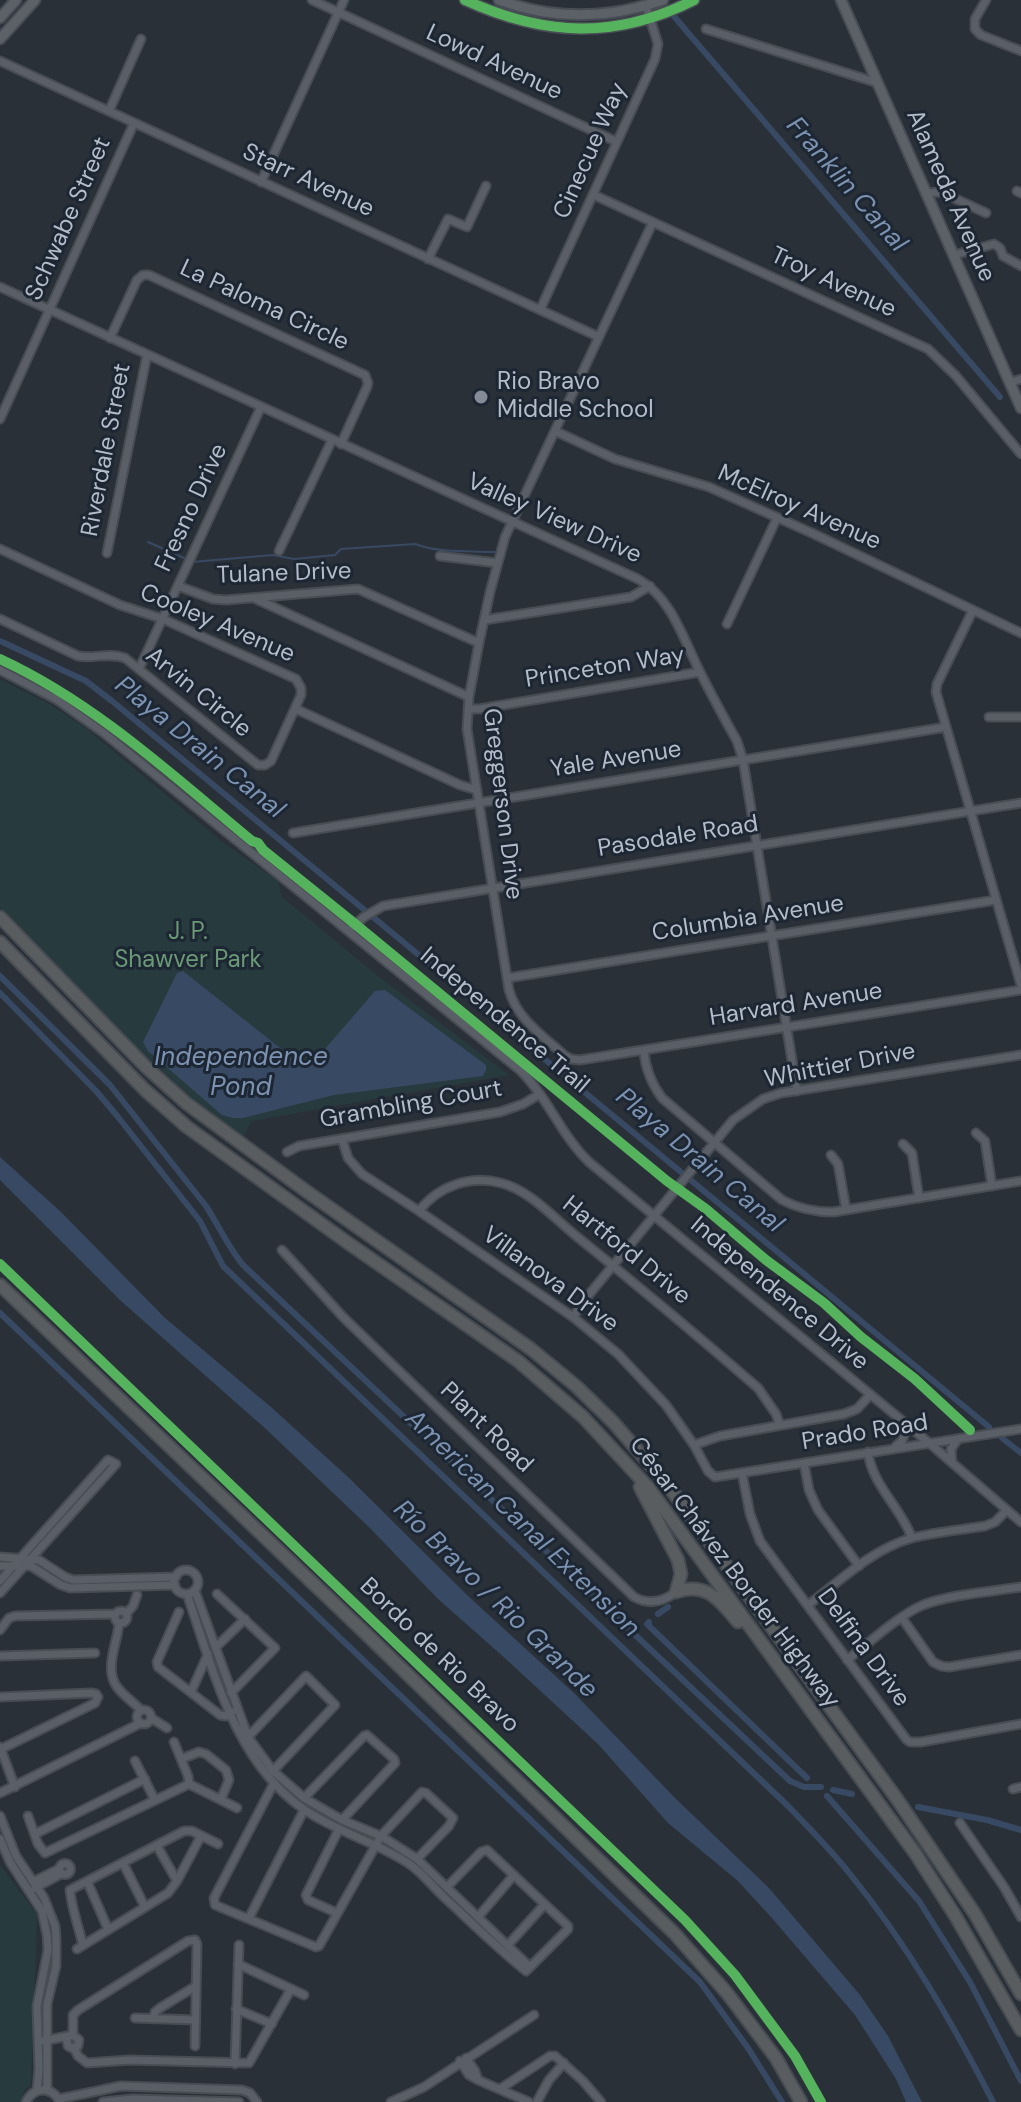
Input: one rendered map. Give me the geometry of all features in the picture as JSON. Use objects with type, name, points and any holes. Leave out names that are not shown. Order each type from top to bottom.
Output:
[{"type":"highway","name":"César Chávez Border Highway","points":[[0,917],[146,1067],[186,1103],[531,1349],[613,1422],[667,1484],[905,1810],[975,1914],[1021,1994]]},
{"type":"highway","name":"César Chávez Border Highway","points":[[0,942],[145,1090],[187,1127],[518,1361],[572,1406],[616,1451],[648,1487],[915,1853],[1021,2030]]},
{"type":"highway","points":[[0,1285],[675,1934],[727,1993],[776,2058],[801,2102]]},
{"type":"highway","points":[[616,1451],[635,1479],[678,1560],[681,1574],[676,1592]]},
{"type":"highway","points":[[676,1592],[691,1588],[710,1593],[795,1689]]},
{"type":"main road","points":[[0,18],[16,0]]},
{"type":"main road","points":[[465,0],[506,17],[550,27],[605,27],[666,13],[694,0]]},
{"type":"main road","points":[[499,0],[531,10],[570,15],[619,12],[655,3]]},
{"type":"main road","name":"Alameda Avenue","points":[[841,0],[1021,408]]},
{"type":"main road","points":[[0,39],[31,2]]},
{"type":"street","name":"Lowd Avenue","points":[[312,0],[617,142]]},
{"type":"street","points":[[261,182],[344,0]]},
{"type":"street","points":[[986,0],[975,19],[975,29],[981,35],[1021,51]]},
{"type":"street","name":"Cinecue Way","points":[[540,310],[658,50],[651,17],[655,3]]},
{"type":"street","points":[[706,29],[878,83]]},
{"type":"street","points":[[109,111],[141,39]]},
{"type":"street","name":"Starr Avenue","points":[[0,61],[599,337]]},
{"type":"street","name":"Schwabe Street","points":[[0,419],[134,123]]},
{"type":"street","points":[[428,259],[448,219],[467,227],[486,186]]},
{"type":"street","points":[[926,193],[941,192],[986,213]]},
{"type":"street","name":"Troy Avenue","points":[[594,195],[928,349],[956,376],[1021,454]]},
{"type":"street","name":"Greggerson Drive","points":[[577,1060],[564,1055],[522,1017],[511,999],[467,729],[469,697],[497,563],[511,522],[653,222]]},
{"type":"street","points":[[954,255],[994,244],[1003,256],[1021,266]]},
{"type":"street","name":"La Paloma Circle","points":[[110,338],[140,276],[149,275],[178,288],[365,375],[367,387],[341,444]]},
{"type":"street","name":"Valley View Drive","points":[[0,287],[650,586],[669,610],[737,741],[743,760],[797,1091]]},
{"type":"street","name":"Riverdale Street","points":[[107,553],[147,355]]},
{"type":"street","points":[[1009,383],[1021,379]]},
{"type":"street","name":"Fresno Drive","points":[[139,669],[261,407]]},
{"type":"street","name":"McElroy Avenue","points":[[555,431],[615,459],[709,487],[1021,633]]},
{"type":"street","points":[[279,551],[332,440]]},
{"type":"street","points":[[727,624],[777,518]]},
{"type":"street","name":"Cooley Avenue","points":[[0,549],[296,679],[302,691],[296,709]]},
{"type":"street","points":[[440,556],[497,563]]},
{"type":"street","name":"Tulane Drive","points":[[178,586],[213,599],[358,589],[479,643]]},
{"type":"street","points":[[484,620],[631,597],[650,586]]},
{"type":"street","points":[[255,598],[469,697]]},
{"type":"street","points":[[973,610],[936,692],[1021,987]]},
{"type":"street","name":"Arvin Circle","points":[[0,619],[78,656],[112,654],[125,658],[258,765],[271,761],[296,709]]},
{"type":"street","name":"Independence Drive","points":[[0,670],[56,699],[91,723],[521,1071],[578,1152],[1021,1522]]},
{"type":"street","name":"Princeton Way","points":[[468,709],[700,672]]},
{"type":"street","points":[[296,709],[477,790]]},
{"type":"street","points":[[989,717],[1021,717]]},
{"type":"street","name":"Yale Avenue","points":[[293,833],[946,727]]},
{"type":"street","name":"Pasodale Road","points":[[349,930],[383,906],[1021,803]]},
{"type":"street","name":"Columbia Avenue","points":[[507,978],[996,900]]},
{"type":"street","name":"Harvard Avenue","points":[[577,1060],[1021,987]]},
{"type":"street","points":[[644,1050],[650,1080],[662,1098],[782,1200],[794,1206],[820,1212],[1021,1181]]},
{"type":"street","name":"Whittier Drive","points":[[573,1317],[715,1142],[744,1111],[763,1099],[1021,1055]]},
{"type":"street","name":"Grambling Court","points":[[287,1152],[299,1146],[500,1112],[540,1094]]},
{"type":"street","points":[[976,1133],[985,1141],[992,1186]]},
{"type":"street","name":"Villanova Drive","points":[[342,1139],[348,1158],[362,1174],[573,1317],[634,1370],[666,1405],[708,1471],[715,1477]]},
{"type":"street","points":[[903,1144],[912,1153],[919,1198]]},
{"type":"street","points":[[831,1155],[838,1164],[846,1209]]},
{"type":"street","name":"Hartford Drive","points":[[419,1211],[437,1193],[457,1184],[478,1180],[506,1184],[521,1191],[758,1388],[780,1425]]},
{"type":"street","name":"Plant Road","points":[[282,1250],[344,1318],[634,1597],[643,1602],[657,1602],[676,1592]]},
{"type":"street","points":[[694,1445],[720,1436],[844,1414],[857,1409],[870,1395]]},
{"type":"street","points":[[892,1448],[904,1436],[900,1420]]},
{"type":"street","name":"Prado Road","points":[[715,1477],[1021,1429]]},
{"type":"street","points":[[952,1462],[951,1449],[959,1438]]},
{"type":"street","points":[[868,1452],[871,1467],[912,1538]]},
{"type":"street","points":[[0,1593],[21,1562],[112,1462],[29,1559]]},
{"type":"street","points":[[804,1463],[809,1490],[818,1510],[859,1566]]},
{"type":"street","name":"Delfina Drive","points":[[742,1473],[750,1514],[760,1541],[902,1735],[910,1742],[921,1742],[1021,1724]]},
{"type":"street","points":[[808,1605],[886,1549],[912,1538],[985,1526],[995,1522],[1007,1510]]},
{"type":"street","points":[[0,1557],[36,1567],[70,1588],[175,1581]]},
{"type":"street","points":[[0,1581],[13,1566],[29,1559],[39,1560],[73,1580],[175,1581]]},
{"type":"street","points":[[0,1566],[13,1566]]},
{"type":"street","points":[[175,1581],[180,1572],[191,1571],[198,1580],[191,1592],[208,1654],[248,1737],[273,1771],[340,1824],[411,1865],[501,1952],[528,1969]]},
{"type":"street","points":[[175,1581],[179,1591],[191,1592]]},
{"type":"street","points":[[847,1660],[912,1611],[931,1603],[1021,1587]]},
{"type":"street","points":[[191,1592],[216,1647],[231,1693],[241,1740],[274,1783],[304,1810],[381,1836],[417,1859],[508,1945],[528,1969]]},
{"type":"street","points":[[217,1594],[275,1648],[231,1693]]},
{"type":"street","points":[[119,1624],[126,1621],[126,1614],[137,1595]]},
{"type":"street","points":[[0,1630],[9,1618],[15,1616],[115,1614],[121,1611],[126,1614]]},
{"type":"street","points":[[179,1612],[157,1665],[220,1715],[234,1711]]},
{"type":"street","points":[[115,1614],[115,1621],[119,1624]]},
{"type":"street","points":[[902,1618],[933,1662],[941,1666],[1021,1655]]},
{"type":"street","points":[[216,1647],[245,1619]]},
{"type":"street","points":[[0,1793],[141,1723],[147,1723],[151,1718],[150,1712],[141,1710],[112,1677],[119,1624]]},
{"type":"street","points":[[0,1656],[95,1653]]},
{"type":"street","points":[[191,1692],[208,1654]]},
{"type":"street","points":[[248,1737],[306,1676],[335,1705],[273,1771]]},
{"type":"street","points":[[0,1697],[83,1694],[98,1697],[95,1703],[0,1748],[15,1787]]},
{"type":"street","points":[[83,1694],[87,1707]]},
{"type":"street","points":[[141,1710],[137,1715],[141,1723]]},
{"type":"street","points":[[151,1718],[167,1728]]},
{"type":"street","points":[[304,1798],[364,1736],[367,1735],[394,1759],[395,1763],[340,1824],[306,1895],[308,1900],[337,1913]]},
{"type":"street","points":[[174,1742],[189,1784],[237,1808]]},
{"type":"street","points":[[181,1759],[203,1753],[226,1770],[229,1780],[221,1799]]},
{"type":"street","points":[[135,1761],[155,1800]]},
{"type":"street","points":[[35,1834],[145,1779]]},
{"type":"street","points":[[274,1783],[213,1902],[215,1905],[316,1947],[322,1942],[381,1836],[419,1793],[426,1793],[453,1821],[417,1859]]},
{"type":"street","points":[[52,1851],[189,1784]]},
{"type":"street","points":[[249,1918],[304,1810]]},
{"type":"street","points":[[0,1816],[16,1856],[51,1913],[56,1938],[56,1966],[47,2004],[37,2091]]},
{"type":"street","points":[[28,1816],[38,1844],[52,1851],[73,1889],[80,1947],[168,1893],[201,1836]]},
{"type":"street","points":[[960,1823],[1021,1917]]},
{"type":"street","points":[[73,1889],[184,1831],[189,1830],[218,1844]]},
{"type":"street","points":[[0,1839],[10,1862],[32,1886]]},
{"type":"street","points":[[157,1846],[177,1881]]},
{"type":"street","points":[[447,1887],[487,1850],[568,1926],[528,1969]]},
{"type":"street","points":[[123,1863],[145,1907]]},
{"type":"street","points":[[32,1886],[63,1870]]},
{"type":"street","points":[[478,1917],[514,1875]]},
{"type":"street","points":[[87,1881],[108,1929]]},
{"type":"street","points":[[508,1945],[544,1905]]},
{"type":"street","points":[[195,2046],[195,1940],[188,1941],[73,2015],[71,2041],[78,2056],[87,2063],[129,2060],[249,2063],[291,1989]]},
{"type":"street","points":[[235,2064],[239,1945]]},
{"type":"street","points":[[238,1964],[304,1995]]},
{"type":"street","points":[[153,2019],[160,2008],[196,1986]]},
{"type":"street","points":[[236,2009],[272,2024]]},
{"type":"street","points":[[391,2102],[424,2087],[534,2015]]},
{"type":"street","points":[[135,2018],[195,2020]]},
{"type":"street","points":[[43,2045],[71,2041]]},
{"type":"street","points":[[43,2045],[47,2090],[59,2100],[106,2088],[130,2086],[242,2090],[250,2093],[257,2102]]},
{"type":"street","points":[[500,2089],[550,2056],[555,2056],[601,2102]]},
{"type":"street","points":[[463,2060],[475,2071],[478,2080],[529,2102]]},
{"type":"street","points":[[537,2102],[549,2080],[564,2063]]},
{"type":"street","points":[[26,2102],[37,2091],[47,2090]]},
{"type":"street","points":[[103,2102],[133,2099],[239,2102]]},
{"type":"green space","name":"J. P. Shawver Park","points":[[0,679],[51,705],[87,729],[221,841],[278,881],[282,897],[378,976],[509,1075],[252,1121],[242,1138],[190,1097],[129,1040],[0,907]]},
{"type":"green space","points":[[0,1865],[37,1914],[31,2086],[25,2089],[22,2102],[0,2102]]},
{"type":"water","name":"Independence Pond","points":[[183,971],[306,1066],[311,1065],[375,991],[385,990],[486,1065],[486,1070],[483,1076],[334,1095],[243,1118],[222,1115],[148,1051],[143,1042],[177,973]]},
{"type":"water","points":[[0,1157],[61,1212],[165,1318],[348,1477],[467,1595],[575,1694],[675,1798],[769,1888],[860,1995],[888,2036],[922,2102],[906,2102],[896,2079],[855,2015],[738,1881],[668,1823],[599,1745],[437,1598],[371,1529],[267,1430],[121,1301],[0,1180]]},
{"type":"waterway","name":"Franklin Canal","points":[[660,0],[1000,397]]},
{"type":"waterway","points":[[148,542],[184,558]]},
{"type":"waterway","points":[[192,562],[273,555],[294,559],[335,555],[341,549],[415,544],[444,550],[494,552]]},
{"type":"waterway","name":"Playa Drain Canal","points":[[0,641],[86,681],[112,701],[989,1427]]},
{"type":"waterway","points":[[0,976],[110,1085],[206,1206],[243,1265],[790,1781],[804,1787],[821,1787]]},
{"type":"waterway","name":"American Canal Extension","points":[[0,993],[118,1117],[200,1221],[223,1266],[788,1806],[828,1848],[871,1901],[909,1956],[945,2013],[993,2102]]},
{"type":"waterway","points":[[0,1313],[700,1982],[782,2102]]},
{"type":"waterway","name":"Playa Drain Canal","points":[[1002,1438],[1021,1453]]},
{"type":"waterway","points":[[658,1614],[668,1607]]},
{"type":"waterway","points":[[649,1622],[647,1624],[807,1778]]},
{"type":"waterway","points":[[833,1790],[852,1794]]},
{"type":"waterway","points":[[827,1796],[919,1901],[970,1982],[1021,2081]]},
{"type":"waterway","points":[[918,1807],[1021,1830]]},
{"type":"cycle path","points":[[465,0],[523,21],[580,28],[636,22],[694,0]]},
{"type":"cycle path","name":"Independence Trail","points":[[0,659],[68,697],[132,742],[667,1181],[824,1303],[970,1430]]},
{"type":"cycle path","name":"Bordo de Rio Bravo","points":[[0,1264],[685,1920],[735,1975],[795,2056],[821,2102]]},
{"type":"place","name":"Rio Bravo Middle School","points":[[481,397]]},
{"type":"water label","name":"Río Bravo / Rio Grande","points":[[495,1600]]}]
